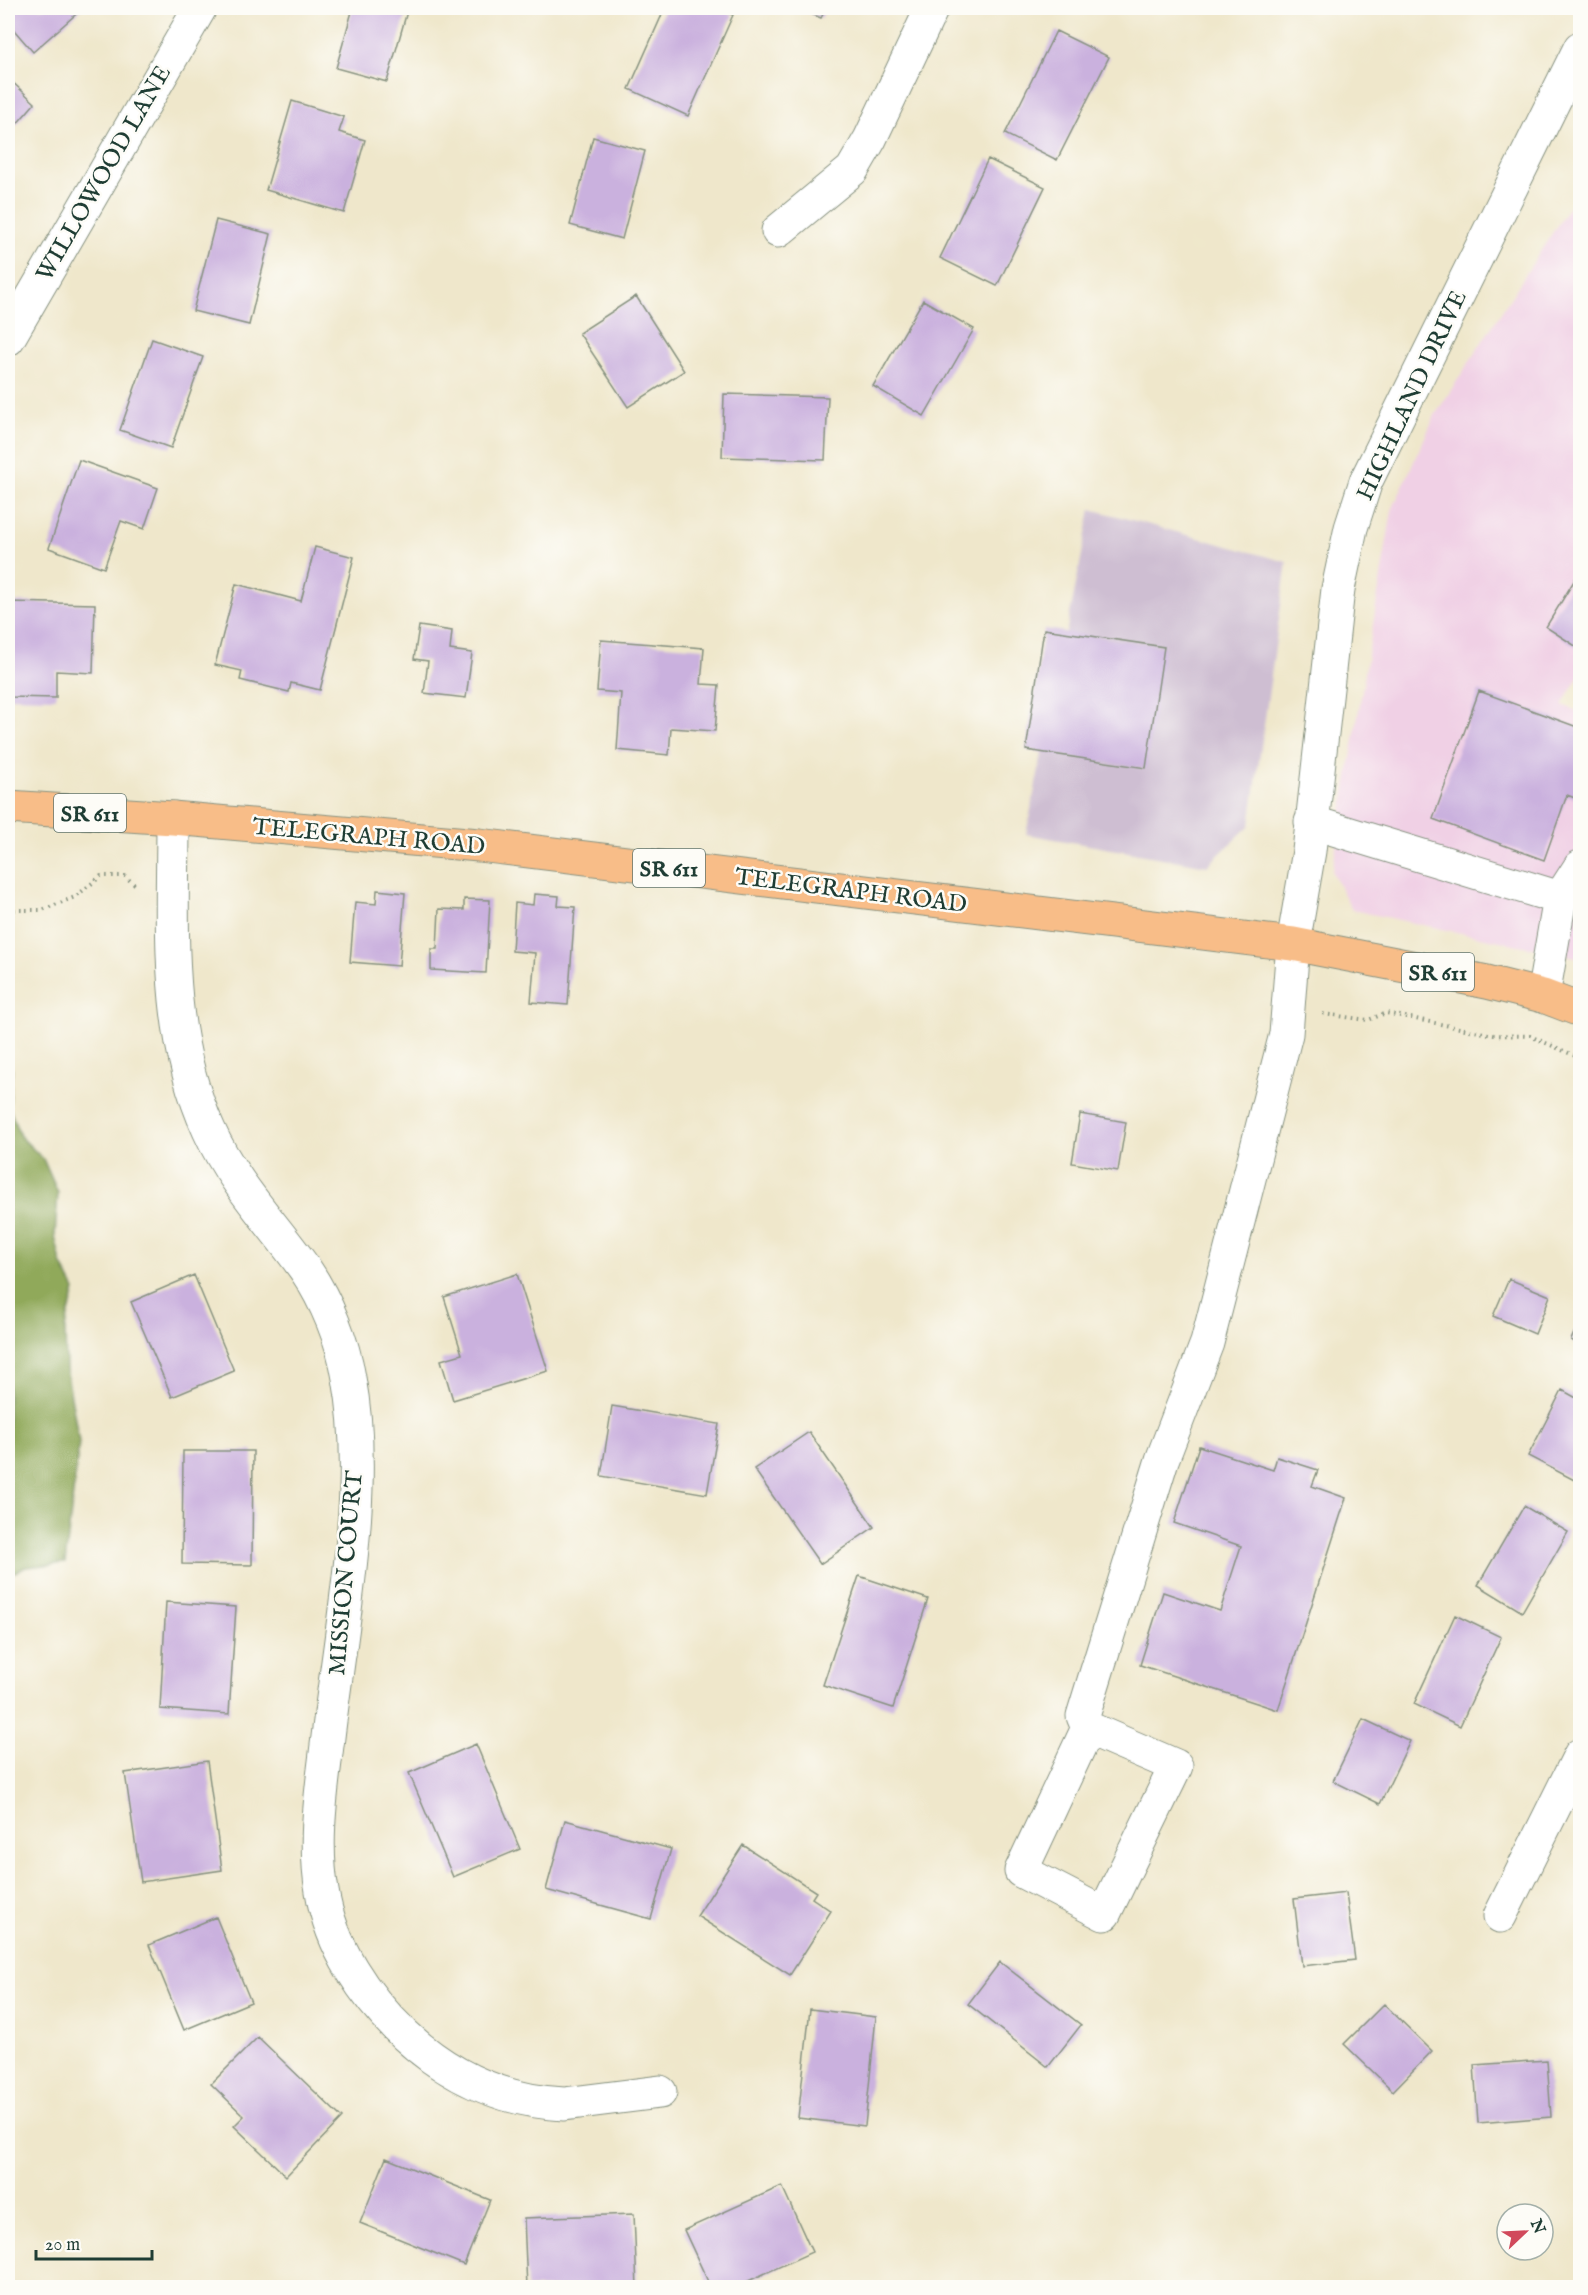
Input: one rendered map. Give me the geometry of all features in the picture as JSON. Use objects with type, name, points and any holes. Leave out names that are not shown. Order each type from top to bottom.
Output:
[{"type":"main road","name":"TELEGRAPH ROAD","points":[[8,807],[173,818],[479,845],[1293,944],[1487,982],[1543,996],[1581,1010]]},
{"type":"street","name":"WILLOWOOD LANE","points":[[8,339],[200,8]]},
{"type":"street","points":[[778,231],[852,170],[870,140],[933,8]]},
{"type":"street","name":"HIGHLAND DRIVE","points":[[1088,1728],[1083,1716],[1162,1460],[1207,1343],[1286,1034],[1293,944],[1311,822],[1338,589],[1351,528],[1366,481],[1581,48]]},
{"type":"street","name":"MISSION COURT","points":[[173,818],[176,1013],[188,1074],[209,1132],[234,1174],[308,1273],[333,1323],[349,1376],[356,1431],[354,1528],[319,1806],[318,1861],[322,1894],[331,1926],[357,1980],[382,2013],[422,2051],[457,2074],[500,2094],[548,2103],[564,2104],[660,2092]]},
{"type":"street","points":[[1311,822],[1560,898]]},
{"type":"street","points":[[1543,996],[1560,898],[1581,867]]},
{"type":"street","points":[[1088,1728],[1176,1766],[1104,1914],[1021,1870],[1088,1728]]},
{"type":"street","points":[[1500,1916],[1581,1755]]},
{"type":"path","points":[[8,910],[42,910],[75,897],[101,876],[125,876],[138,888]]},
{"type":"path","points":[[1316,1013],[1368,1020],[1386,1013],[1494,1035],[1530,1036],[1581,1058]]},
{"type":"shaded area","points":[[1580,190],[1580,674],[1562,705],[1580,712],[1580,958],[1352,910],[1332,872],[1392,510],[1435,415]]},
{"type":"shaded area","points":[[1091,509],[1287,562],[1250,825],[1207,866],[1026,834]]},
{"type":"green space","points":[[8,1063],[12,1069],[9,1107],[20,1136],[43,1159],[58,1193],[55,1236],[61,1263],[75,1290],[65,1328],[66,1368],[79,1442],[65,1563],[26,1567],[8,1575]]},
{"type":"building","points":[[8,8],[83,8],[33,52],[8,23]]},
{"type":"building","points":[[353,8],[408,8],[387,82],[336,68]]},
{"type":"building","points":[[665,8],[717,8],[733,15],[688,116],[629,89]]},
{"type":"building","points":[[797,8],[826,8],[821,18]]},
{"type":"building","points":[[1056,31],[1109,57],[1057,160],[1005,134]]},
{"type":"building","points":[[8,78],[35,103],[8,134]]},
{"type":"building","points":[[292,101],[344,117],[339,132],[365,140],[344,213],[266,190]]},
{"type":"building","points":[[593,137],[645,151],[622,239],[570,225]]},
{"type":"building","points":[[988,159],[1045,187],[997,286],[940,258]]},
{"type":"building","points":[[216,220],[271,234],[249,325],[193,311]]},
{"type":"building","points":[[636,296],[684,371],[628,407],[579,333]]},
{"type":"building","points":[[923,300],[974,329],[924,416],[873,386]]},
{"type":"building","points":[[152,339],[203,357],[171,448],[120,430]]},
{"type":"building","points":[[724,394],[828,397],[825,460],[722,457]]},
{"type":"building","points":[[79,460],[158,488],[144,529],[121,521],[104,568],[49,548]]},
{"type":"building","points":[[315,547],[354,557],[320,690],[291,683],[289,692],[240,680],[242,671],[215,665],[236,584],[301,601]]},
{"type":"building","points":[[1580,571],[1580,649],[1546,627]]},
{"type":"building","points":[[8,602],[95,604],[93,673],[56,671],[56,698],[8,697]]},
{"type":"building","points":[[419,626],[452,631],[450,650],[472,653],[466,698],[424,693],[428,661],[414,659]]},
{"type":"building","points":[[1044,629],[1164,647],[1146,768],[1026,750]]},
{"type":"building","points":[[601,640],[704,648],[701,684],[719,685],[715,731],[671,728],[669,755],[617,750],[621,693],[597,691]]},
{"type":"building","points":[[1479,691],[1580,728],[1580,800],[1567,795],[1544,860],[1433,819]]},
{"type":"building","points":[[377,890],[405,893],[399,966],[350,962],[355,902],[376,904]]},
{"type":"building","points":[[534,894],[559,896],[558,906],[575,907],[568,1005],[531,1002],[535,953],[512,951],[515,903],[533,905]]},
{"type":"building","points":[[464,899],[490,900],[486,973],[431,970],[431,949],[437,949],[439,909],[464,910]]},
{"type":"building","points":[[1080,1114],[1126,1122],[1118,1171],[1072,1163]]},
{"type":"building","points":[[517,1274],[548,1371],[453,1400],[441,1360],[462,1354],[444,1297]]},
{"type":"building","points":[[194,1275],[234,1371],[172,1397],[131,1302]]},
{"type":"building","points":[[1509,1279],[1550,1296],[1535,1334],[1493,1316]]},
{"type":"building","points":[[1580,1320],[1580,1345],[1571,1340]]},
{"type":"building","points":[[1562,1390],[1580,1400],[1580,1483],[1528,1456]]},
{"type":"building","points":[[612,1406],[719,1424],[707,1494],[601,1476]]},
{"type":"building","points":[[809,1432],[874,1527],[820,1564],[754,1469]]},
{"type":"building","points":[[1199,1446],[1273,1470],[1277,1457],[1318,1470],[1312,1486],[1346,1498],[1278,1710],[1140,1665],[1163,1592],[1220,1611],[1241,1546],[1174,1523]]},
{"type":"building","points":[[183,1451],[253,1451],[252,1565],[182,1564]]},
{"type":"building","points":[[1524,1506],[1568,1532],[1522,1612],[1478,1585]]},
{"type":"building","points":[[859,1576],[928,1599],[893,1708],[823,1685]]},
{"type":"building","points":[[166,1602],[236,1607],[229,1714],[160,1709]]},
{"type":"building","points":[[1455,1615],[1501,1637],[1460,1726],[1414,1704]]},
{"type":"building","points":[[1363,1719],[1410,1741],[1380,1804],[1333,1781]]},
{"type":"building","points":[[476,1744],[520,1849],[453,1877],[409,1773]]},
{"type":"building","points":[[207,1761],[222,1870],[141,1882],[125,1773]]},
{"type":"building","points":[[565,1820],[671,1849],[651,1919],[546,1890]]},
{"type":"building","points":[[743,1845],[816,1892],[812,1898],[831,1911],[790,1975],[697,1916]]},
{"type":"building","points":[[1346,1893],[1355,1960],[1302,1966],[1294,1899]]},
{"type":"building","points":[[216,1917],[251,2002],[184,2030],[149,1945]]},
{"type":"building","points":[[1000,1962],[1081,2025],[1048,2067],[968,2004]]},
{"type":"building","points":[[1384,2004],[1432,2051],[1393,2091],[1344,2044]]},
{"type":"building","points":[[810,2009],[876,2017],[865,2126],[798,2118]]},
{"type":"building","points":[[258,2037],[342,2118],[286,2176],[234,2126],[244,2116],[211,2084]]},
{"type":"building","points":[[1547,2060],[1551,2117],[1478,2123],[1474,2065]]},
{"type":"building","points":[[386,2158],[490,2200],[464,2265],[360,2223]]},
{"type":"building","points":[[782,2186],[812,2252],[733,2288],[711,2288],[684,2230]]},
{"type":"building","points":[[634,2214],[637,2288],[527,2288],[524,2218]]}]
